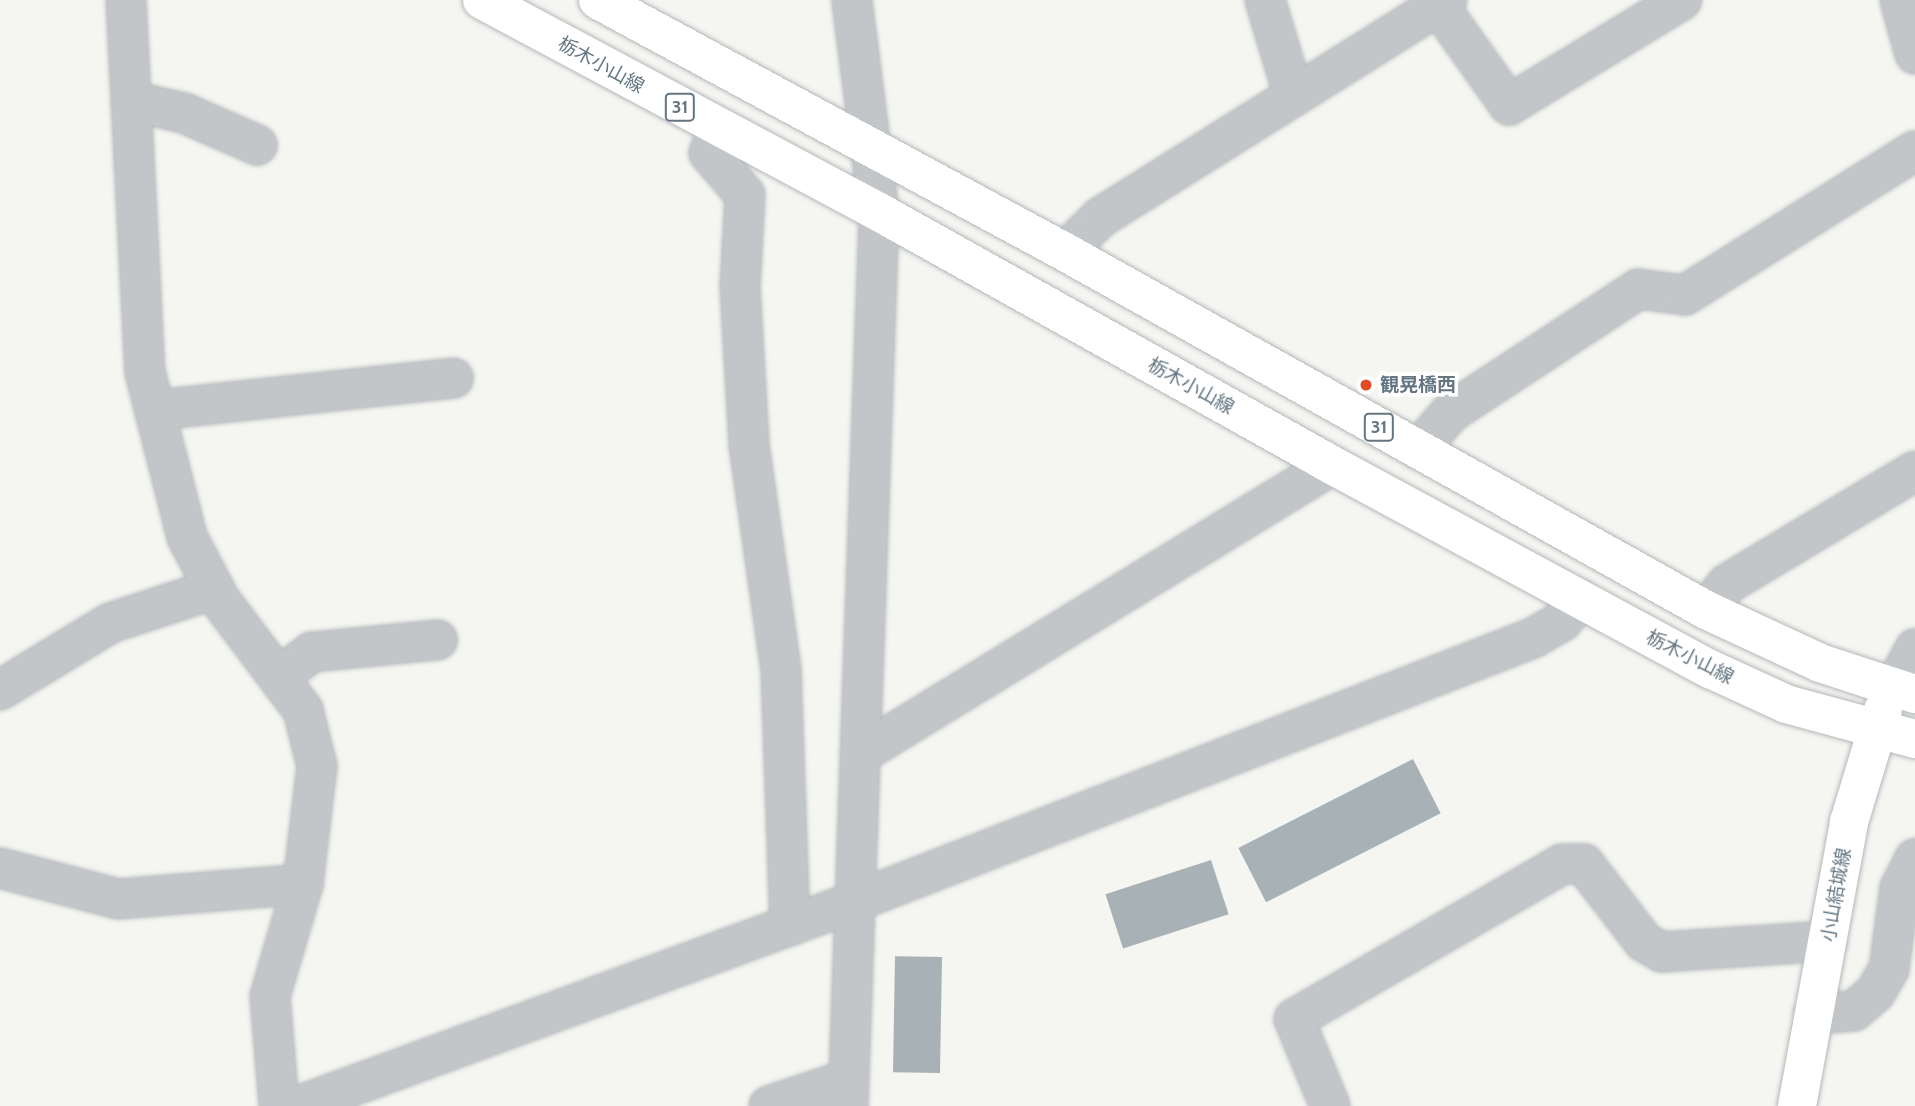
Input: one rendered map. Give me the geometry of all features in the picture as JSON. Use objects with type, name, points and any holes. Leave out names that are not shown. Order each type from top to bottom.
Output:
[{"type":"main road","name":"栃木小山線","points":[[482,0],[879,212],[1332,465],[1581,599],[1786,704],[1874,732],[1915,739]]},
{"type":"main road","name":"31","points":[[598,0],[1065,252],[1706,610],[1820,663],[1904,692]]},
{"type":"main road","name":"小山結城線","points":[[1797,1106],[1849,822],[1874,732],[1904,692]]},
{"type":"street","points":[[126,0],[145,372],[187,537],[214,589],[303,710],[317,766],[303,884],[270,996],[279,1106]]},
{"type":"street","points":[[769,1106],[849,1093],[879,212],[874,148],[852,0]]},
{"type":"street","points":[[1265,0],[1294,96]]},
{"type":"street","points":[[1065,252],[1101,217],[1443,3],[1509,105],[1682,0]]},
{"type":"street","points":[[1900,0],[1915,54]]},
{"type":"street","points":[[131,101],[184,113],[257,145]]},
{"type":"street","points":[[719,128],[709,153],[745,195],[740,287],[749,432],[781,670],[790,926]]},
{"type":"street","points":[[1418,450],[1451,412],[1638,289],[1685,295],[1915,151]]},
{"type":"street","points":[[155,410],[453,378]]},
{"type":"street","points":[[860,754],[1332,465]]},
{"type":"street","points":[[1706,610],[1727,584],[1915,471]]},
{"type":"street","points":[[0,690],[110,623],[214,589]]},
{"type":"street","points":[[298,1106],[854,902],[1533,638],[1562,621],[1581,599]]},
{"type":"street","points":[[278,677],[312,652],[437,640]]},
{"type":"street","points":[[1904,692],[1915,649]]},
{"type":"street","points":[[1812,1014],[1854,1011],[1875,993],[1889,969],[1900,888],[1915,859]]},
{"type":"street","points":[[1330,1106],[1294,1020],[1562,863],[1584,864],[1644,942],[1662,952],[1828,941]]},
{"type":"street","points":[[0,868],[118,899],[303,884]]},
{"type":"building","points":[[1413,759],[1441,813],[1266,902],[1238,848]]},
{"type":"building","points":[[1211,860],[1229,914],[1123,949],[1105,894]]},
{"type":"building","points":[[895,956],[942,957],[940,1073],[893,1072]]},
{"type":"place","name":"観晃橋西","points":[[1366,385]]}]
